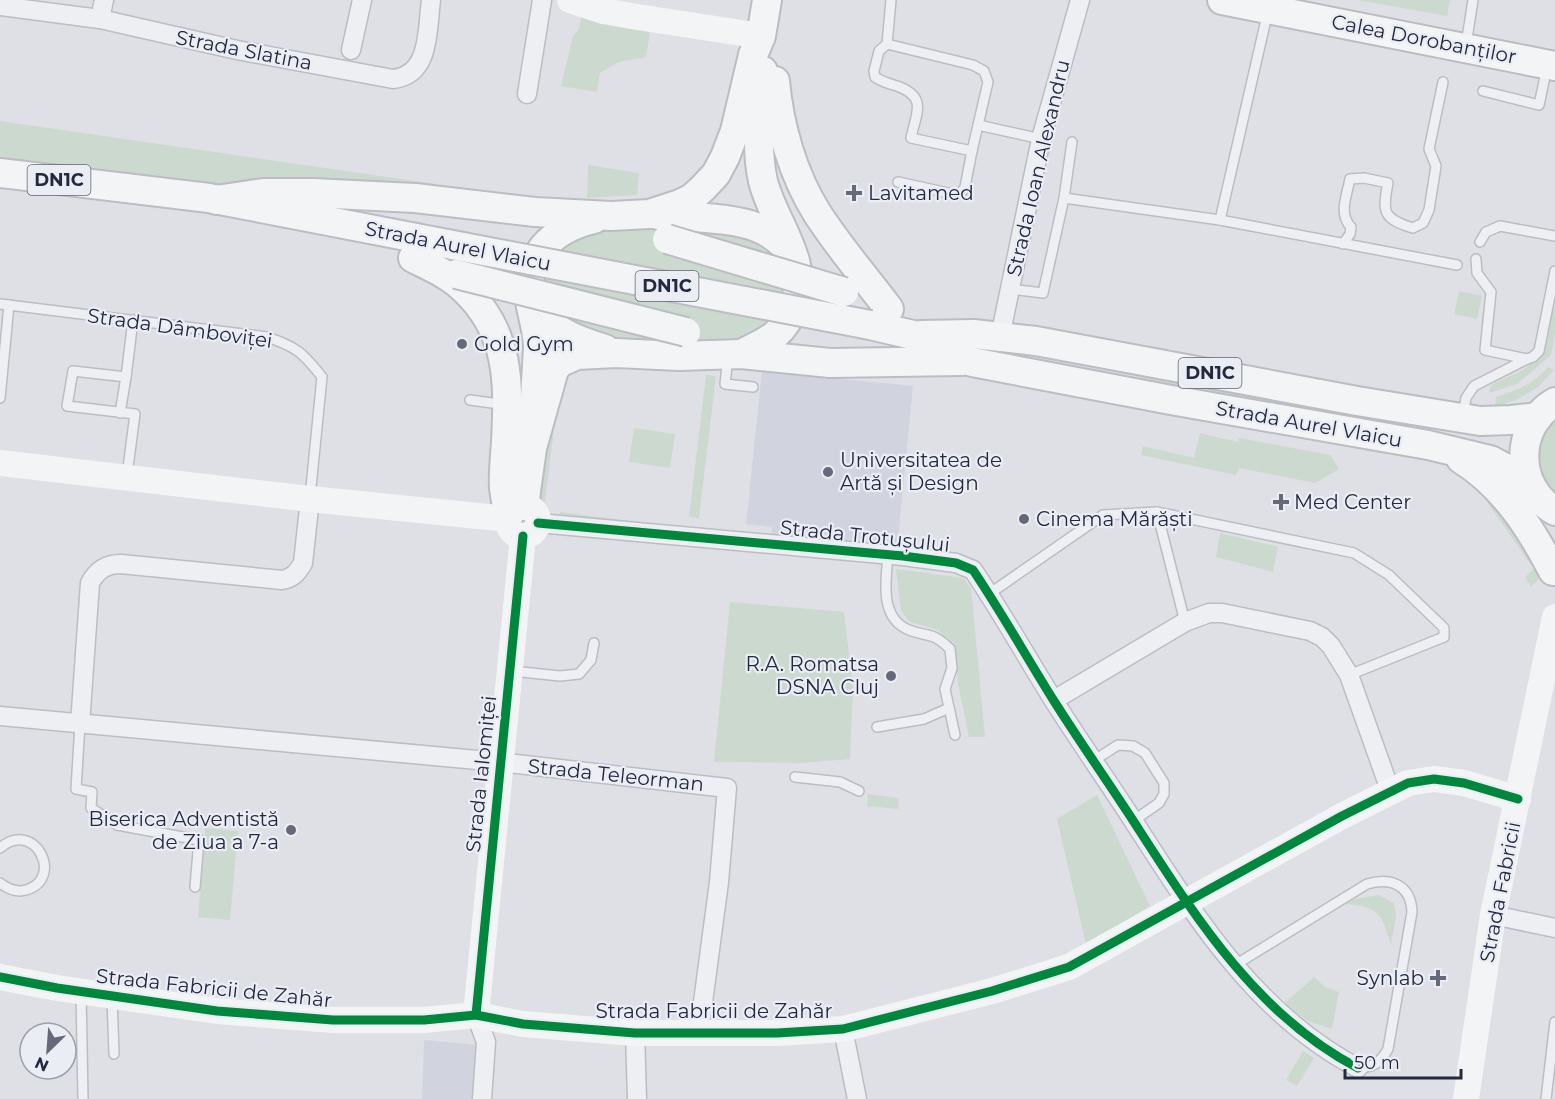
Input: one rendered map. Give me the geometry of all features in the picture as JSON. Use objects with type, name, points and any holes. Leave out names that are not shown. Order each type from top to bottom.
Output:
[{"type":"main road","points":[[520,520],[532,448],[550,381],[559,363],[577,354],[679,356],[744,351],[779,333],[790,320],[798,293],[799,272],[763,180],[760,129],[764,58],[762,33],[767,0]]},
{"type":"main road","name":"Calea Dorobanților","points":[[1221,0],[1268,4],[1551,65]]},
{"type":"main road","points":[[649,214],[692,198],[716,174],[735,131],[753,55],[762,33]]},
{"type":"main road","points":[[762,33],[773,58],[780,118],[801,182],[815,211],[879,317]]},
{"type":"main road","name":"Strada Aurel Vlaicu","points":[[0,173],[213,199],[464,247],[879,317],[972,362],[1444,449],[1491,460],[1529,483]]},
{"type":"main road","points":[[213,199],[263,193],[415,198],[598,219],[844,292],[879,317],[987,335]]},
{"type":"main road","points":[[213,199],[413,258],[456,274],[686,332],[744,351],[830,363],[951,360],[972,362]]},
{"type":"main road","points":[[532,448],[538,338],[530,304],[530,279],[537,256],[548,241],[568,228],[598,219],[649,214],[744,223],[765,231],[791,251]]},
{"type":"main road","points":[[413,258],[444,273],[464,288],[481,307],[498,335],[505,361],[508,396],[504,475],[520,520]]},
{"type":"main road","points":[[530,279],[531,298],[538,311],[548,322],[571,337],[616,353]]},
{"type":"main road","name":"Strada Aurel Vlaicu","points":[[913,335],[987,335],[1036,341],[1462,418],[1496,421],[1546,409]]},
{"type":"main road","name":"DN1C","points":[[1546,409],[1528,434],[1524,454],[1529,483],[1540,499],[1555,511]]},
{"type":"main road","points":[[1444,449],[1480,471],[1498,489],[1529,529],[1554,575]]},
{"type":"street","points":[[100,20],[104,0]]},
{"type":"street","points":[[351,50],[362,0]]},
{"type":"street","name":"Strada Slatina","points":[[0,6],[100,20],[237,50],[393,79],[401,78],[416,69],[423,58],[431,0]]},
{"type":"street","points":[[527,94],[542,0]]},
{"type":"street","points":[[570,0],[603,11],[631,16],[762,33]]},
{"type":"street","name":"Strada Ioan Alexandru","points":[[987,335],[1009,289],[1041,139],[1080,0]]},
{"type":"street","points":[[0,463],[310,499],[520,520]]},
{"type":"street","points":[[1529,483],[1554,575]]},
{"type":"street","points":[[80,724],[90,583],[99,570],[113,564],[121,564],[282,580],[291,578],[303,563],[310,499]]},
{"type":"street","name":"Strada Trotușului","points":[[520,520],[956,562],[973,570],[1053,700],[1186,903],[1240,972],[1273,1007],[1343,1060],[1358,1068]]},
{"type":"street","name":"Strada Ialomiței","points":[[482,1099],[486,1042],[476,1015],[509,671],[520,520]]},
{"type":"street","points":[[1053,700],[1185,622],[1209,613],[1222,613],[1310,631],[1322,637],[1331,646],[1349,675],[1390,790]]},
{"type":"street","name":"Strada Fabricii","points":[[1466,1099],[1493,915],[1555,616]]},
{"type":"street","name":"Strada Teleorman","points":[[0,716],[499,762],[727,788],[719,882],[699,1032]]},
{"type":"street","name":"Strada Fabricii de Zahăr","points":[[0,977],[217,1011],[333,1020],[424,1020],[476,1015],[523,1024],[635,1033],[777,1033],[843,1029],[992,991],[1056,972],[1083,960],[1390,790],[1408,783],[1434,779],[1464,783],[1518,799]]},
{"type":"street","points":[[1493,915],[1555,928]]},
{"type":"street","points":[[843,1029],[857,1099]]},
{"type":"street","points":[[635,1033],[637,1099]]},
{"type":"lane","points":[[891,0],[887,44],[879,51],[874,71],[875,77],[908,90],[916,96],[918,106],[911,138],[972,151]]},
{"type":"lane","points":[[1466,47],[1473,0]]},
{"type":"lane","points":[[1220,220],[1268,4]]},
{"type":"lane","points":[[887,44],[973,65],[984,71],[988,82],[965,187],[961,193],[953,194],[898,182]]},
{"type":"lane","points":[[1483,91],[1539,105],[1551,65]]},
{"type":"lane","points":[[1343,243],[1350,234],[1351,227],[1343,215],[1350,179],[1364,178],[1388,183],[1384,204],[1387,214],[1399,224],[1413,228],[1423,223],[1429,210],[1436,166],[1429,149],[1443,82]]},
{"type":"lane","points":[[978,124],[1041,139]]},
{"type":"lane","points":[[1009,289],[1043,293],[1064,198],[1072,142]]},
{"type":"lane","points":[[1064,198],[1220,220],[1457,265]]},
{"type":"lane","points":[[1480,243],[1486,232],[1500,226],[1555,236]]},
{"type":"lane","points":[[1476,259],[1477,273],[1491,292],[1485,350],[1527,359]]},
{"type":"lane","points":[[1462,418],[1466,398],[1474,386],[1533,357],[1539,351],[1552,296],[1555,271]]},
{"type":"lane","name":"Strada Dâmboviței","points":[[0,398],[4,304],[267,337],[286,343],[302,352],[322,377],[310,499]]},
{"type":"lane","points":[[120,413],[133,320]]},
{"type":"lane","points":[[744,351],[725,384],[753,387]]},
{"type":"lane","points":[[126,377],[73,371],[67,406],[135,414],[127,477]]},
{"type":"lane","points":[[470,400],[492,403]]},
{"type":"lane","points":[[1157,512],[1185,622]]},
{"type":"lane","points":[[989,594],[1103,515],[1157,512],[1354,553],[1389,575],[1444,628],[1444,637],[1349,675]]},
{"type":"lane","points":[[888,555],[885,597],[892,617],[908,629],[939,637],[950,649],[952,668],[945,689],[955,735]]},
{"type":"lane","points":[[509,671],[560,676],[579,674],[591,660],[594,643]]},
{"type":"lane","points":[[877,727],[924,719],[950,708]]},
{"type":"lane","points":[[80,724],[76,789],[92,792],[91,808],[117,825],[199,840],[195,887]]},
{"type":"lane","points":[[1093,761],[1118,745],[1133,746],[1145,753],[1164,783],[1164,794],[1159,803],[1133,821]]},
{"type":"lane","points":[[795,777],[840,782],[859,791]]},
{"type":"lane","points":[[0,883],[15,891],[32,888],[39,881],[45,866],[40,850],[34,844],[18,840],[1,846]]},
{"type":"lane","points":[[1240,972],[1366,884],[1379,880],[1392,881],[1405,891],[1411,901],[1412,912],[1388,1048],[1382,1059],[1373,1067],[1358,1068]]},
{"type":"lane","points":[[81,991],[83,1099]]},
{"type":"lane","points":[[112,996],[114,1054]]},
{"type":"lane","points":[[1546,1099],[1555,1022]]},
{"type":"shaded area","points":[[1358,0],[1450,0],[1447,16]]},
{"type":"shaded area","points":[[580,4],[652,20],[646,57],[619,62],[600,73],[597,92],[561,86],[573,36],[579,29]]},
{"type":"shaded area","points":[[0,121],[436,184],[454,197],[217,192],[0,162]]},
{"type":"shaded area","points":[[588,165],[639,173],[637,195],[587,198]]},
{"type":"shaded area","points":[[610,218],[771,239],[795,280],[763,339],[618,349],[554,322],[537,267],[541,258]]},
{"type":"shaded area","points":[[1459,291],[1482,296],[1477,319],[1454,314]]},
{"type":"shaded area","points":[[1553,309],[1555,309],[1555,333],[1551,355],[1517,384],[1489,393],[1491,385],[1523,370],[1544,352]]},
{"type":"shaded area","points":[[1548,367],[1554,370],[1537,388],[1516,400],[1495,407],[1496,397],[1531,382]]},
{"type":"shaded area","points":[[1141,369],[1414,423],[1412,435],[1139,380]]},
{"type":"shaded area","name":"Universitatea de Artă și Design","points":[[762,371],[913,386],[897,550],[771,539],[772,527],[746,524]]},
{"type":"shaded area","points":[[561,374],[545,502],[530,500]]},
{"type":"shaded area","points":[[706,375],[716,376],[699,518],[689,517]]},
{"type":"shaded area","points":[[1555,418],[1555,494],[1541,476],[1537,456],[1542,437]]},
{"type":"shaded area","points":[[634,428],[675,434],[670,468],[629,462]]},
{"type":"shaded area","points":[[1200,433],[1238,442],[1239,438],[1330,455],[1339,469],[1315,483],[1239,468],[1236,475],[1141,455],[1143,446],[1194,458]]},
{"type":"shaded area","points":[[1472,474],[1537,564],[1538,580],[1531,587],[1525,577],[1534,569],[1468,475]]},
{"type":"shaded area","points":[[560,512],[638,522],[637,529],[559,519]]},
{"type":"shaded area","points":[[1220,533],[1278,547],[1273,572],[1216,557]]},
{"type":"shaded area","points":[[896,569],[963,578],[971,588],[985,737],[969,737],[958,684],[954,643],[938,630],[910,622],[901,611]]},
{"type":"shaded area","points":[[730,602],[844,612],[853,688],[850,759],[803,763],[714,762]]},
{"type":"shaded area","points":[[868,794],[899,798],[898,809],[867,806]]},
{"type":"shaded area","points":[[1097,795],[1150,906],[1086,944],[1057,819]]},
{"type":"shaded area","points":[[205,828],[238,831],[230,920],[198,917]]},
{"type":"shaded area","points":[[1379,895],[1394,903],[1396,915],[1391,945],[1385,925],[1377,913],[1364,907],[1343,904],[1355,899]]},
{"type":"shaded area","points":[[1314,977],[1325,987],[1339,992],[1332,1029],[1308,1021],[1283,1005]]},
{"type":"shaded area","points":[[424,1040],[480,1045],[476,1097],[473,1099],[422,1099]]},
{"type":"shaded area","points":[[1303,1051],[1314,1058],[1297,1086],[1286,1080]]},
{"type":"cycle path","points":[[538,523],[903,556],[956,563],[973,570],[1064,716],[1204,927],[1230,960],[1288,1020],[1322,1046],[1358,1068]]},
{"type":"cycle path","points":[[476,1015],[523,536]]},
{"type":"cycle path","points":[[0,977],[57,988],[217,1011],[333,1020],[424,1020],[476,1015],[523,1024],[635,1033],[777,1033],[843,1029],[992,991],[1069,967],[1342,816],[1408,783],[1434,779],[1464,783],[1518,799]]},
{"type":"place","name":"Lavitamed","points":[[854,193]]},
{"type":"place","name":"Gold Gym","points":[[462,344]]},
{"type":"place","name":"Universitatea de Artă și Design","points":[[828,472]]},
{"type":"place","name":"Med Center","points":[[1281,502]]},
{"type":"place","name":"Cinema Mărăști","points":[[1024,519]]},
{"type":"place","name":"R.A. Romatsa DSNA Cluj","points":[[891,676]]},
{"type":"place","name":"Biserica Adventistă de Ziua a 7-a","points":[[291,830]]},
{"type":"place","name":"Synlab","points":[[1438,978]]}]
